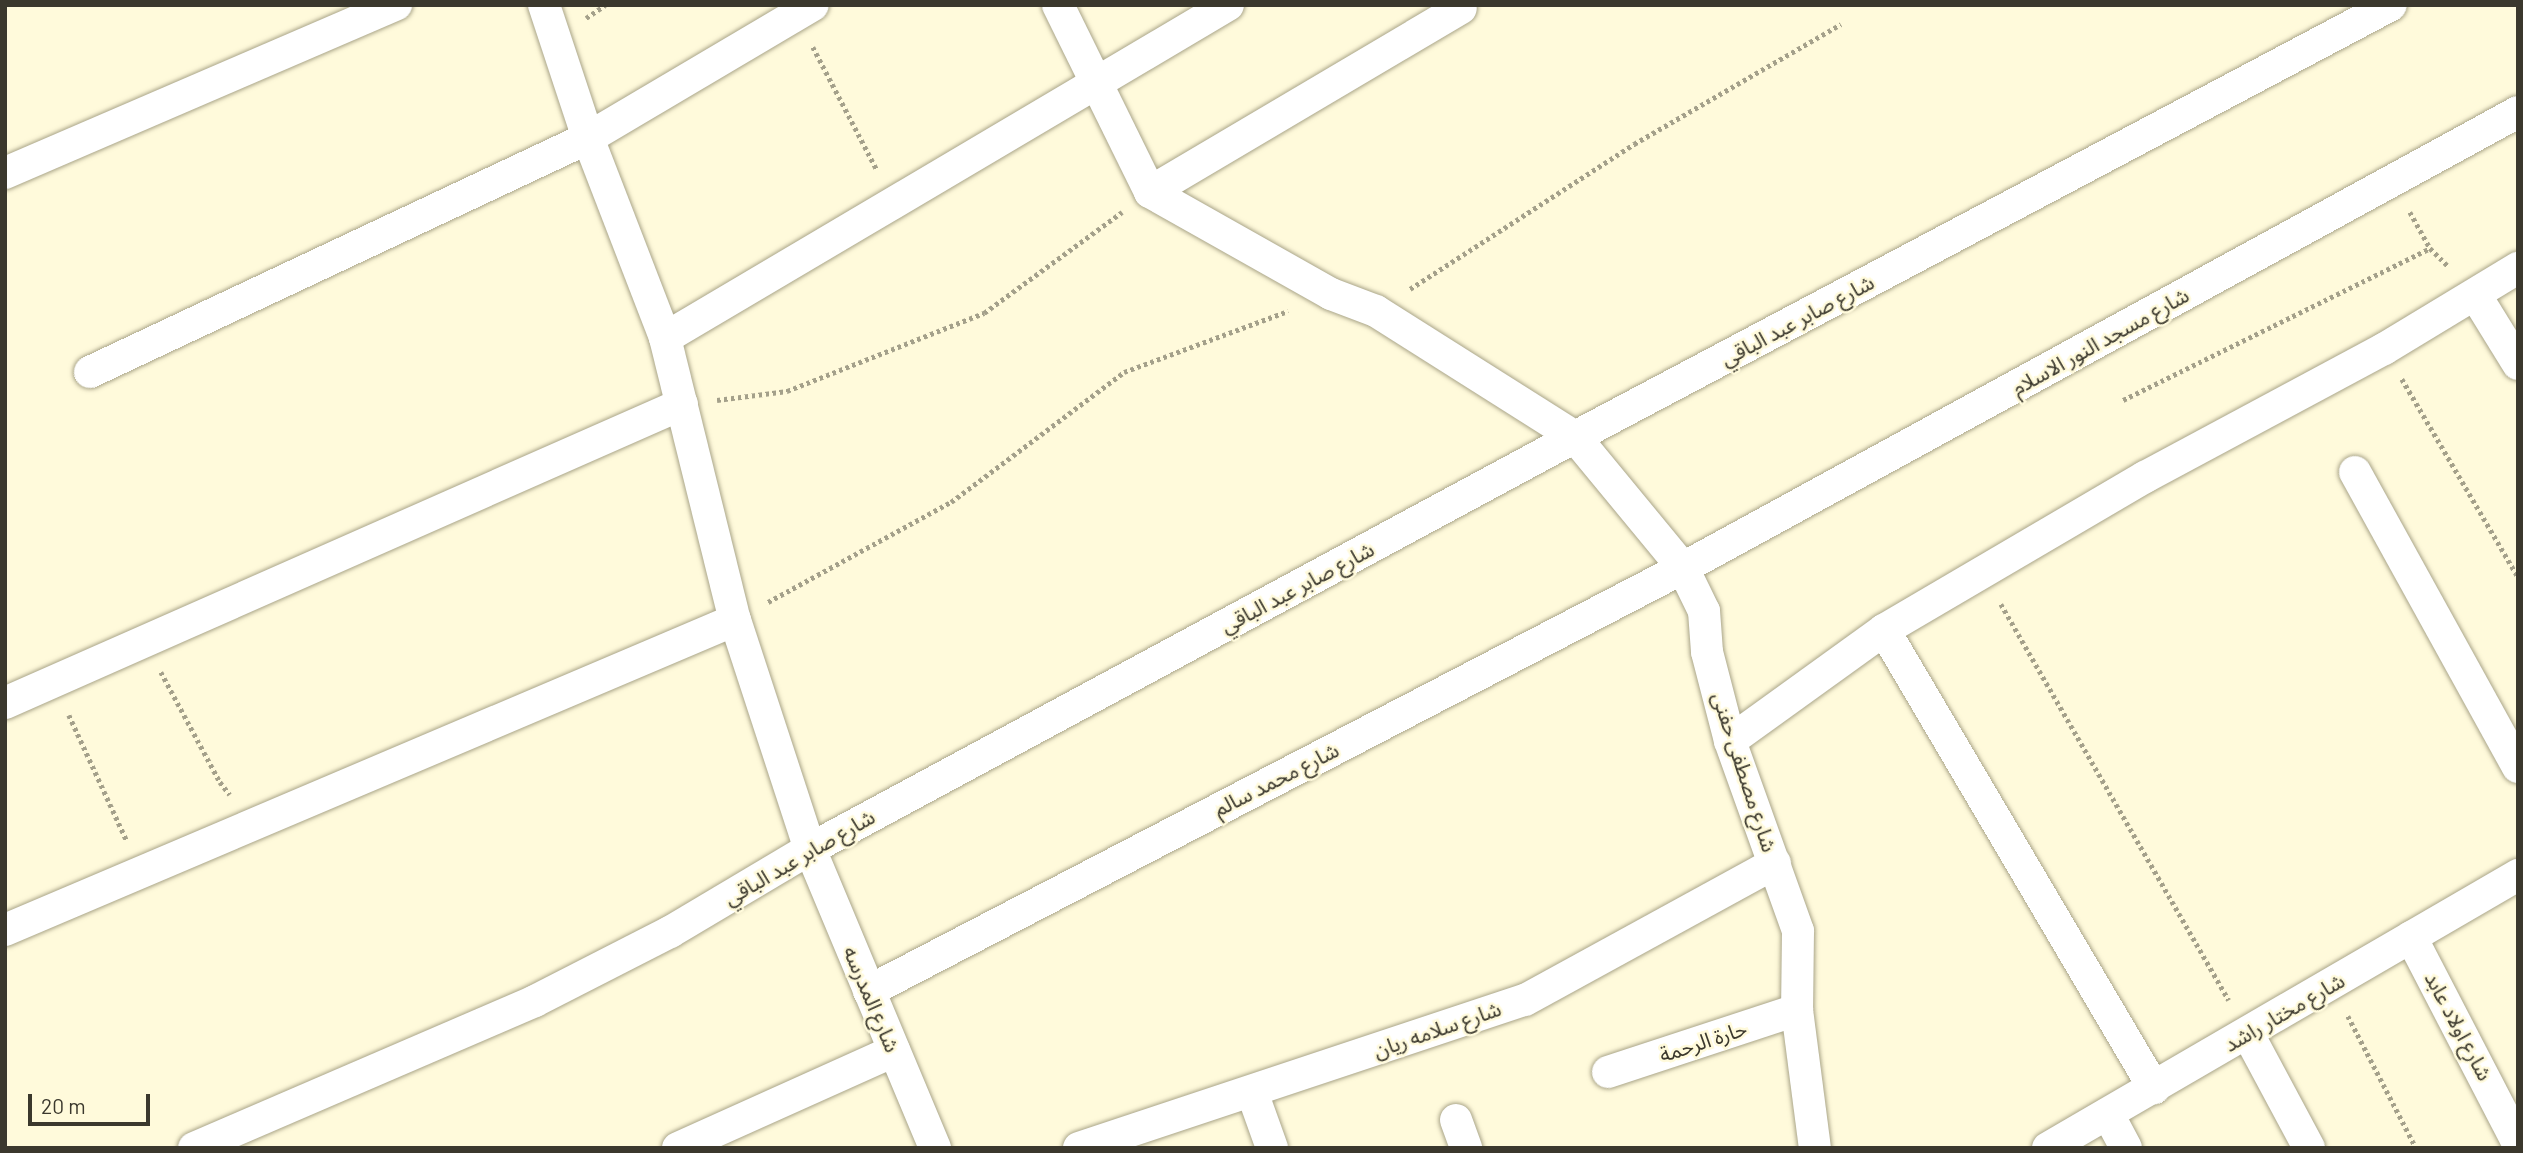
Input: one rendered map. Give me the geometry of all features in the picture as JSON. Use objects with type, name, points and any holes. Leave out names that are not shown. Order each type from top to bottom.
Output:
[{"type":"street","points":[[5,173],[396,5]]},
{"type":"street","name":"شارع المدرسه","points":[[544,5],[588,138],[665,338],[735,620],[810,849],[935,1148]]},
{"type":"street","points":[[1058,5],[1150,192],[1461,8]]},
{"type":"street","points":[[665,338],[1228,5]]},
{"type":"street","name":"شارع صابر عبد الباقي","points":[[194,1148],[536,1000],[670,932],[810,849],[1575,438],[2391,5]]},
{"type":"street","points":[[90,372],[588,138],[805,10]]},
{"type":"street","name":"شارع مسجد النور الاسلام","points":[[1683,568],[2518,112]]},
{"type":"street","name":"شارع مصطفى حفنى","points":[[1150,192],[1331,295],[1376,312],[1575,438],[1683,568],[1704,611],[1707,652],[1730,741],[1798,931],[1797,1010],[1815,1148]]},
{"type":"street","points":[[1730,741],[1884,630],[2145,477],[2384,349],[2476,296],[2518,268]]},
{"type":"street","points":[[2476,296],[2518,364]]},
{"type":"street","points":[[5,703],[682,404]]},
{"type":"street","points":[[2355,472],[2518,767]]},
{"type":"street","name":"شارع محمد سالم","points":[[869,991],[1683,568]]},
{"type":"street","points":[[5,929],[735,620]]},
{"type":"street","points":[[1884,630],[2154,1088]]},
{"type":"street","name":"شارع سلامه ريان","points":[[1079,1148],[1525,1000],[1775,863]]},
{"type":"street","name":"شارع مختار راشد","points":[[2048,1148],[2518,875]]},
{"type":"street","name":"شارع اولاد عابد","points":[[2411,937],[2512,1129]]},
{"type":"street","name":"حارة الرحمة","points":[[1608,1072],[1797,1010]]},
{"type":"street","points":[[2248,1034],[2309,1148]]},
{"type":"street","points":[[678,1148],[894,1051]]},
{"type":"street","points":[[1252,1092],[1272,1148]]},
{"type":"street","points":[[2108,1114],[2126,1148]]},
{"type":"path","points":[[805,10],[894,204]]},
{"type":"path","points":[[1376,312],[1634,144],[1841,24]]},
{"type":"path","points":[[682,404],[787,391],[985,313],[1150,192]]},
{"type":"path","points":[[2123,400],[2430,248]]},
{"type":"path","points":[[735,620],[951,502],[1124,372],[1331,295]]},
{"type":"path","points":[[2384,349],[2518,578]]},
{"type":"path","points":[[1983,572],[2248,1034]]},
{"type":"path","points":[[144,640],[220,782]]},
{"type":"path","points":[[54,682],[142,873]]},
{"type":"path","points":[[2331,985],[2416,1148]]}]
